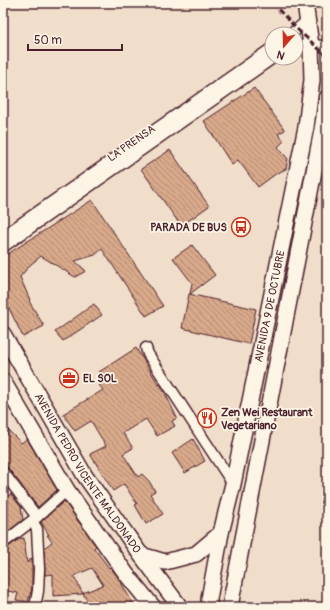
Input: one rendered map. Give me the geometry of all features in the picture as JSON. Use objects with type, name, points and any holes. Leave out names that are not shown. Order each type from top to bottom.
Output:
[{"type":"main road","name":"AVENIDA 9 DE OCTUBRE","points":[[304,40],[307,21],[305,3]]},
{"type":"main road","name":"AVENIDA 9 DE OCTUBRE","points":[[209,607],[209,599],[221,533],[233,484],[306,127],[312,80],[304,50]]},
{"type":"main road","name":"AVENIDA 9 DE OCTUBRE","points":[[231,607],[245,525],[327,98]]},
{"type":"main road","name":"AVENIDA PEDRO VICENTE MALDONADO","points":[[3,334],[85,476],[180,607]]},
{"type":"main road","name":"AVENIDA PEDRO VICENTE MALDONADO","points":[[3,381],[67,490],[127,575],[153,607]]},
{"type":"main road","points":[[141,555],[165,562],[196,554],[221,533]]},
{"type":"street","points":[[301,26],[307,21]]},
{"type":"street","points":[[304,46],[327,47]]},
{"type":"street","name":"LA PRENSA","points":[[3,236],[264,54]]},
{"type":"street","name":"LA PRENSA","points":[[3,247],[264,64]]},
{"type":"street","points":[[146,348],[148,354],[233,484]]},
{"type":"street","points":[[3,472],[34,519],[37,528],[39,562],[38,591],[35,607]]},
{"type":"street","points":[[3,543],[34,519],[67,490]]},
{"type":"building","points":[[254,88],[285,130],[278,134],[284,141],[278,147],[288,159],[286,169],[277,173],[258,187],[238,160],[232,165],[204,121]]},
{"type":"building","points":[[170,150],[209,206],[181,226],[141,169]]},
{"type":"building","points":[[92,200],[163,306],[146,316],[102,249],[95,255],[75,261],[86,271],[75,277],[41,256],[30,265],[20,277],[30,300],[29,301],[44,326],[23,337],[3,296],[3,257]]},
{"type":"building","points":[[192,245],[215,275],[190,294],[192,283],[173,258]]},
{"type":"building","points":[[189,294],[256,309],[249,344],[182,328]]},
{"type":"building","points":[[94,304],[102,315],[63,341],[55,332]]},
{"type":"building","points":[[136,348],[163,389],[177,418],[172,421],[175,426],[157,436],[146,419],[123,433],[133,448],[123,454],[138,477],[142,474],[149,481],[155,491],[150,494],[163,514],[146,524],[135,505],[137,504],[124,484],[113,491],[90,454],[106,446],[91,421],[75,431],[63,414],[103,390],[99,385],[105,380],[99,372]]},
{"type":"building","points":[[3,425],[21,443],[27,439],[57,490],[38,507],[8,468],[3,464]]},
{"type":"building","points":[[193,439],[205,461],[185,473],[172,453]]},
{"type":"building","points":[[11,494],[21,507],[23,520],[3,535],[3,499]]},
{"type":"building","points":[[64,501],[96,546],[94,548],[117,576],[135,607],[90,607],[83,593],[103,585],[92,568],[74,576],[83,594],[53,596],[53,574],[45,575],[44,548],[52,542],[41,522]]},
{"type":"building","points":[[24,538],[27,563],[32,558],[32,588],[28,602],[16,600],[18,593],[3,590],[3,549],[7,548],[19,539]]},
{"type":"railway","points":[[272,3],[298,30],[327,56]]},
{"type":"place","name":"PARADA DE BUS","points":[[241,227]]},
{"type":"place","name":"EL SOL","points":[[69,378]]},
{"type":"place","name":"Zen Wei Restaurant Vegetariano","points":[[207,418]]}]
